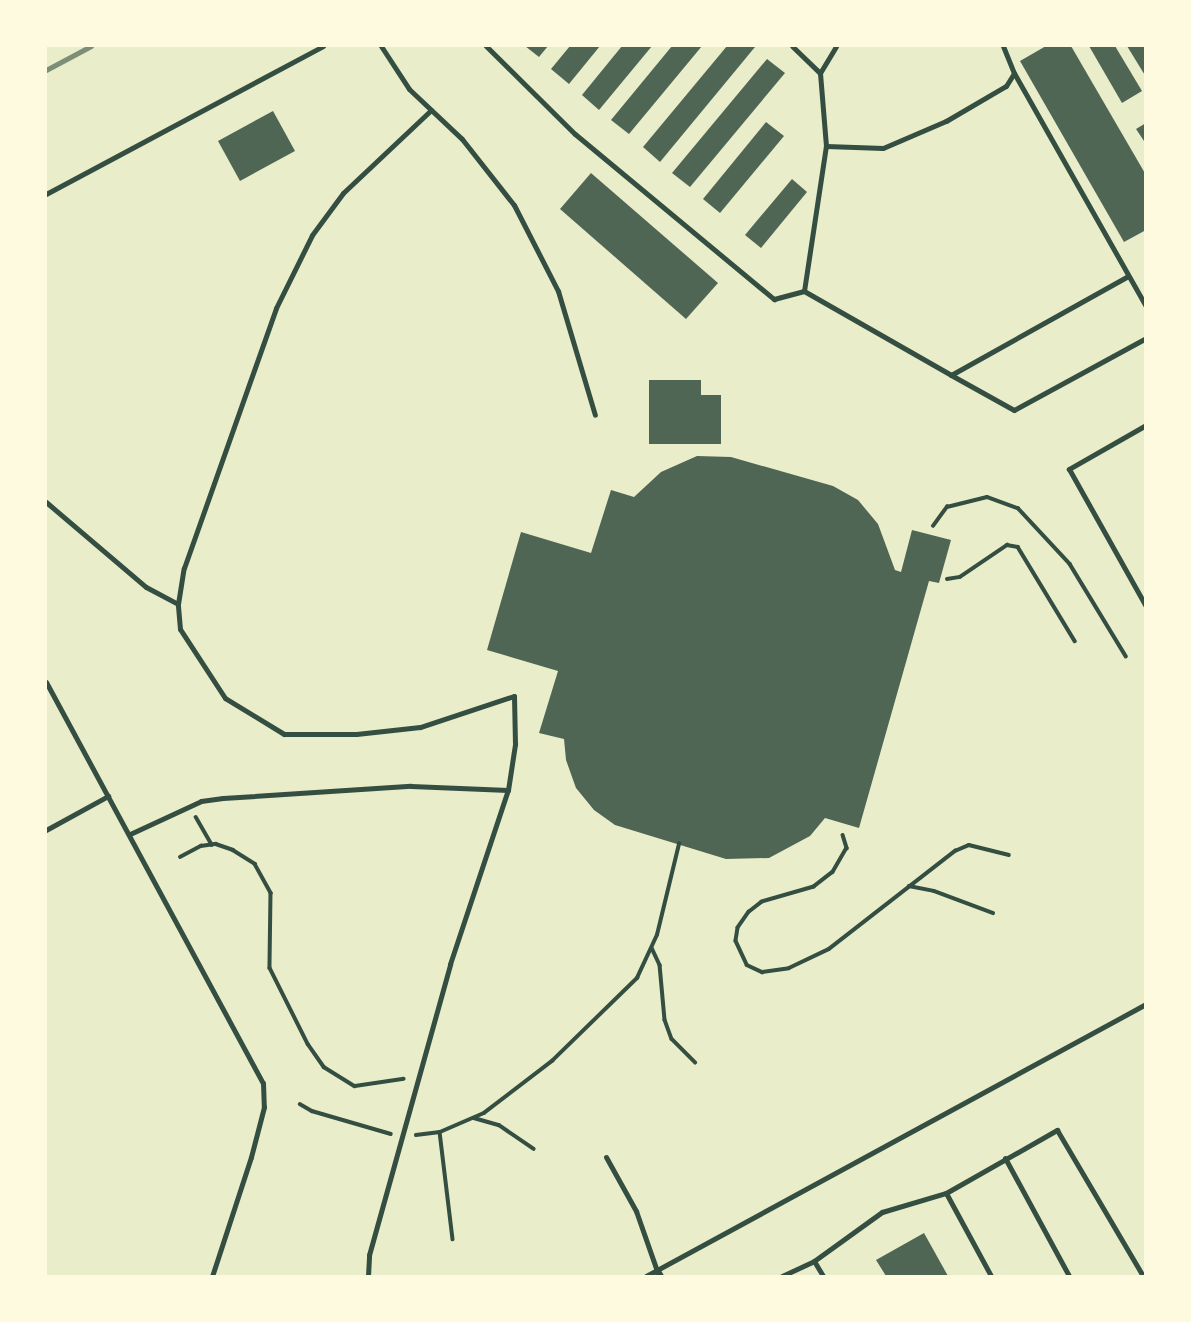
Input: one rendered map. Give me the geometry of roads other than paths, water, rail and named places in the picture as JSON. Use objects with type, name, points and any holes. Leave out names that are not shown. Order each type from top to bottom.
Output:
[{"type":"lane","points":[[46,194],[323,46]]},
{"type":"lane","points":[[382,46],[410,89],[462,139],[514,205],[558,291],[595,415]]},
{"type":"lane","points":[[486,46],[575,134],[774,299],[804,291],[1014,410],[1146,338]]},
{"type":"lane","points":[[792,46],[820,74]]},
{"type":"lane","points":[[804,291],[826,146],[820,74],[836,46]]},
{"type":"lane","points":[[1003,46],[1014,73],[1146,306]]},
{"type":"lane","points":[[826,146],[883,148],[946,121],[1006,86],[1014,73]]},
{"type":"lane","points":[[368,1276],[369,1255],[450,964],[508,790],[515,744],[514,696],[420,727],[356,734],[284,734],[225,698],[180,629],[178,604],[184,568],[276,308],[312,235],[343,193],[431,110]]},
{"type":"lane","points":[[951,375],[1128,276]]},
{"type":"lane","points":[[1146,425],[1069,469],[1146,606]]},
{"type":"lane","points":[[46,502],[146,587],[178,604]]},
{"type":"lane","points":[[46,682],[263,1083],[264,1107],[212,1276]]},
{"type":"lane","points":[[130,834],[190,806],[223,798],[411,786],[508,790]]},
{"type":"lane","points":[[46,830],[108,796]]},
{"type":"lane","points":[[646,1276],[659,1274],[1146,1004]]},
{"type":"lane","points":[[782,1276],[814,1261],[882,1212],[946,1193],[1057,1130],[1143,1276]]},
{"type":"lane","points":[[606,1157],[636,1211],[659,1274]]},
{"type":"lane","points":[[1005,1158],[1069,1276]]},
{"type":"lane","points":[[946,1193],[991,1276]]},
{"type":"lane","points":[[814,1261],[823,1276]]},
{"type":"railway","points":[[46,70],[91,46]]}]
